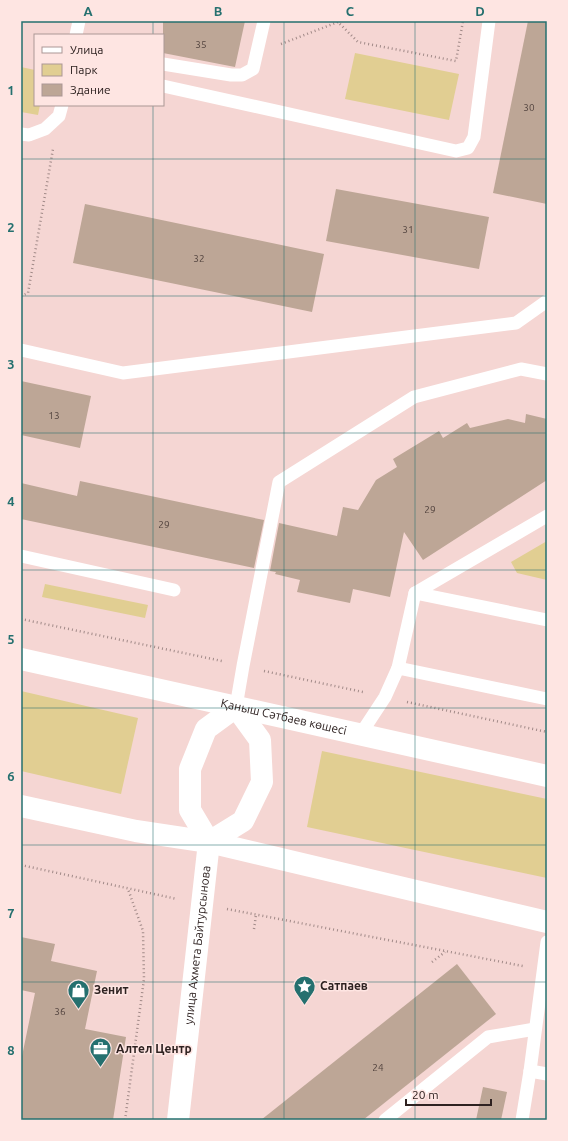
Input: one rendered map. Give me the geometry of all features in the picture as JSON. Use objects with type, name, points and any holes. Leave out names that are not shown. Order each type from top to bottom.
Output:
[{"type":"main road","name":"Қаныш Сәтбаев көшесі","points":[[21,659],[547,776]]},
{"type":"main road","points":[[236,707],[260,740],[262,782],[243,821],[209,842],[190,810],[190,769],[206,729],[236,707]]},
{"type":"main road","points":[[21,806],[136,831],[209,842],[547,922]]},
{"type":"main road","name":"улица Ахмета Байтурсынова","points":[[178,1120],[209,842]]},
{"type":"lane","points":[[76,34],[79,21]]},
{"type":"lane","points":[[164,64],[231,75],[242,75],[253,69],[264,21]]},
{"type":"lane","points":[[164,86],[456,151],[468,148],[474,137],[489,21]]},
{"type":"lane","points":[[21,134],[30,135],[45,129],[60,111]]},
{"type":"lane","points":[[21,350],[123,373],[516,323],[547,301]]},
{"type":"lane","points":[[236,707],[280,482],[414,397],[521,369],[547,374]]},
{"type":"lane","points":[[360,735],[385,697],[398,668],[415,593],[547,516]]},
{"type":"lane","points":[[21,556],[174,590]]},
{"type":"lane","points":[[415,593],[547,620]]},
{"type":"lane","points":[[398,668],[547,699]]},
{"type":"lane","points":[[522,1120],[547,942]]},
{"type":"lane","points":[[385,1120],[488,1037],[535,1029]]},
{"type":"lane","points":[[530,1071],[547,1074]]},
{"type":"path","points":[[256,54],[338,21],[358,42],[456,60],[463,21]]},
{"type":"path","points":[[21,296],[28,293],[60,111]]},
{"type":"path","points":[[21,619],[547,732]]},
{"type":"path","points":[[21,865],[256,915],[543,970]]},
{"type":"path","points":[[125,1120],[144,979],[143,931],[128,888]]},
{"type":"path","points":[[254,929],[256,915]]},
{"type":"path","points":[[432,962],[445,951]]},
{"type":"green space","points":[[355,53],[459,74],[449,120],[345,99]]},
{"type":"green space","points":[[21,67],[34,70],[34,106],[40,106],[38,115],[21,112]]},
{"type":"green space","points":[[547,541],[547,580],[517,573],[511,562]]},
{"type":"green space","points":[[45,584],[148,605],[145,618],[42,597]]},
{"type":"green space","points":[[21,691],[138,718],[121,794],[21,771]]},
{"type":"green space","points":[[322,751],[547,799],[547,878],[307,827]]},
{"type":"building","points":[[163,21],[245,21],[235,67],[164,53]]},
{"type":"building","points":[[528,21],[547,21],[547,204],[493,193]]},
{"type":"building","points":[[336,189],[489,217],[479,269],[326,241]]},
{"type":"building","points":[[85,204],[324,254],[312,312],[73,263]]},
{"type":"building","points":[[21,381],[91,396],[80,448],[21,435]]},
{"type":"building","points":[[526,414],[547,419],[547,480],[423,560],[404,532],[390,597],[353,589],[350,603],[297,592],[300,580],[275,574],[276,572],[270,571],[279,523],[337,536],[343,507],[358,510],[376,480],[397,467],[393,459],[439,431],[443,438],[467,423],[470,428],[508,419],[525,423]]},
{"type":"building","points":[[80,481],[264,520],[254,568],[21,519],[21,483],[77,496]]},
{"type":"building","points":[[21,937],[55,944],[51,961],[97,971],[85,1029],[126,1037],[113,1120],[21,1120],[21,1061],[35,993],[21,990]]},
{"type":"building","points":[[457,964],[496,1014],[363,1120],[261,1120]]},
{"type":"building","points":[[483,1087],[507,1092],[501,1120],[476,1120]]},
{"type":"place","name":"Сатпаев","points":[[304,1006]]},
{"type":"place","name":"Зенит","points":[[78,1010]]},
{"type":"place","name":"Алтел Центр","points":[[101,1068]]}]
